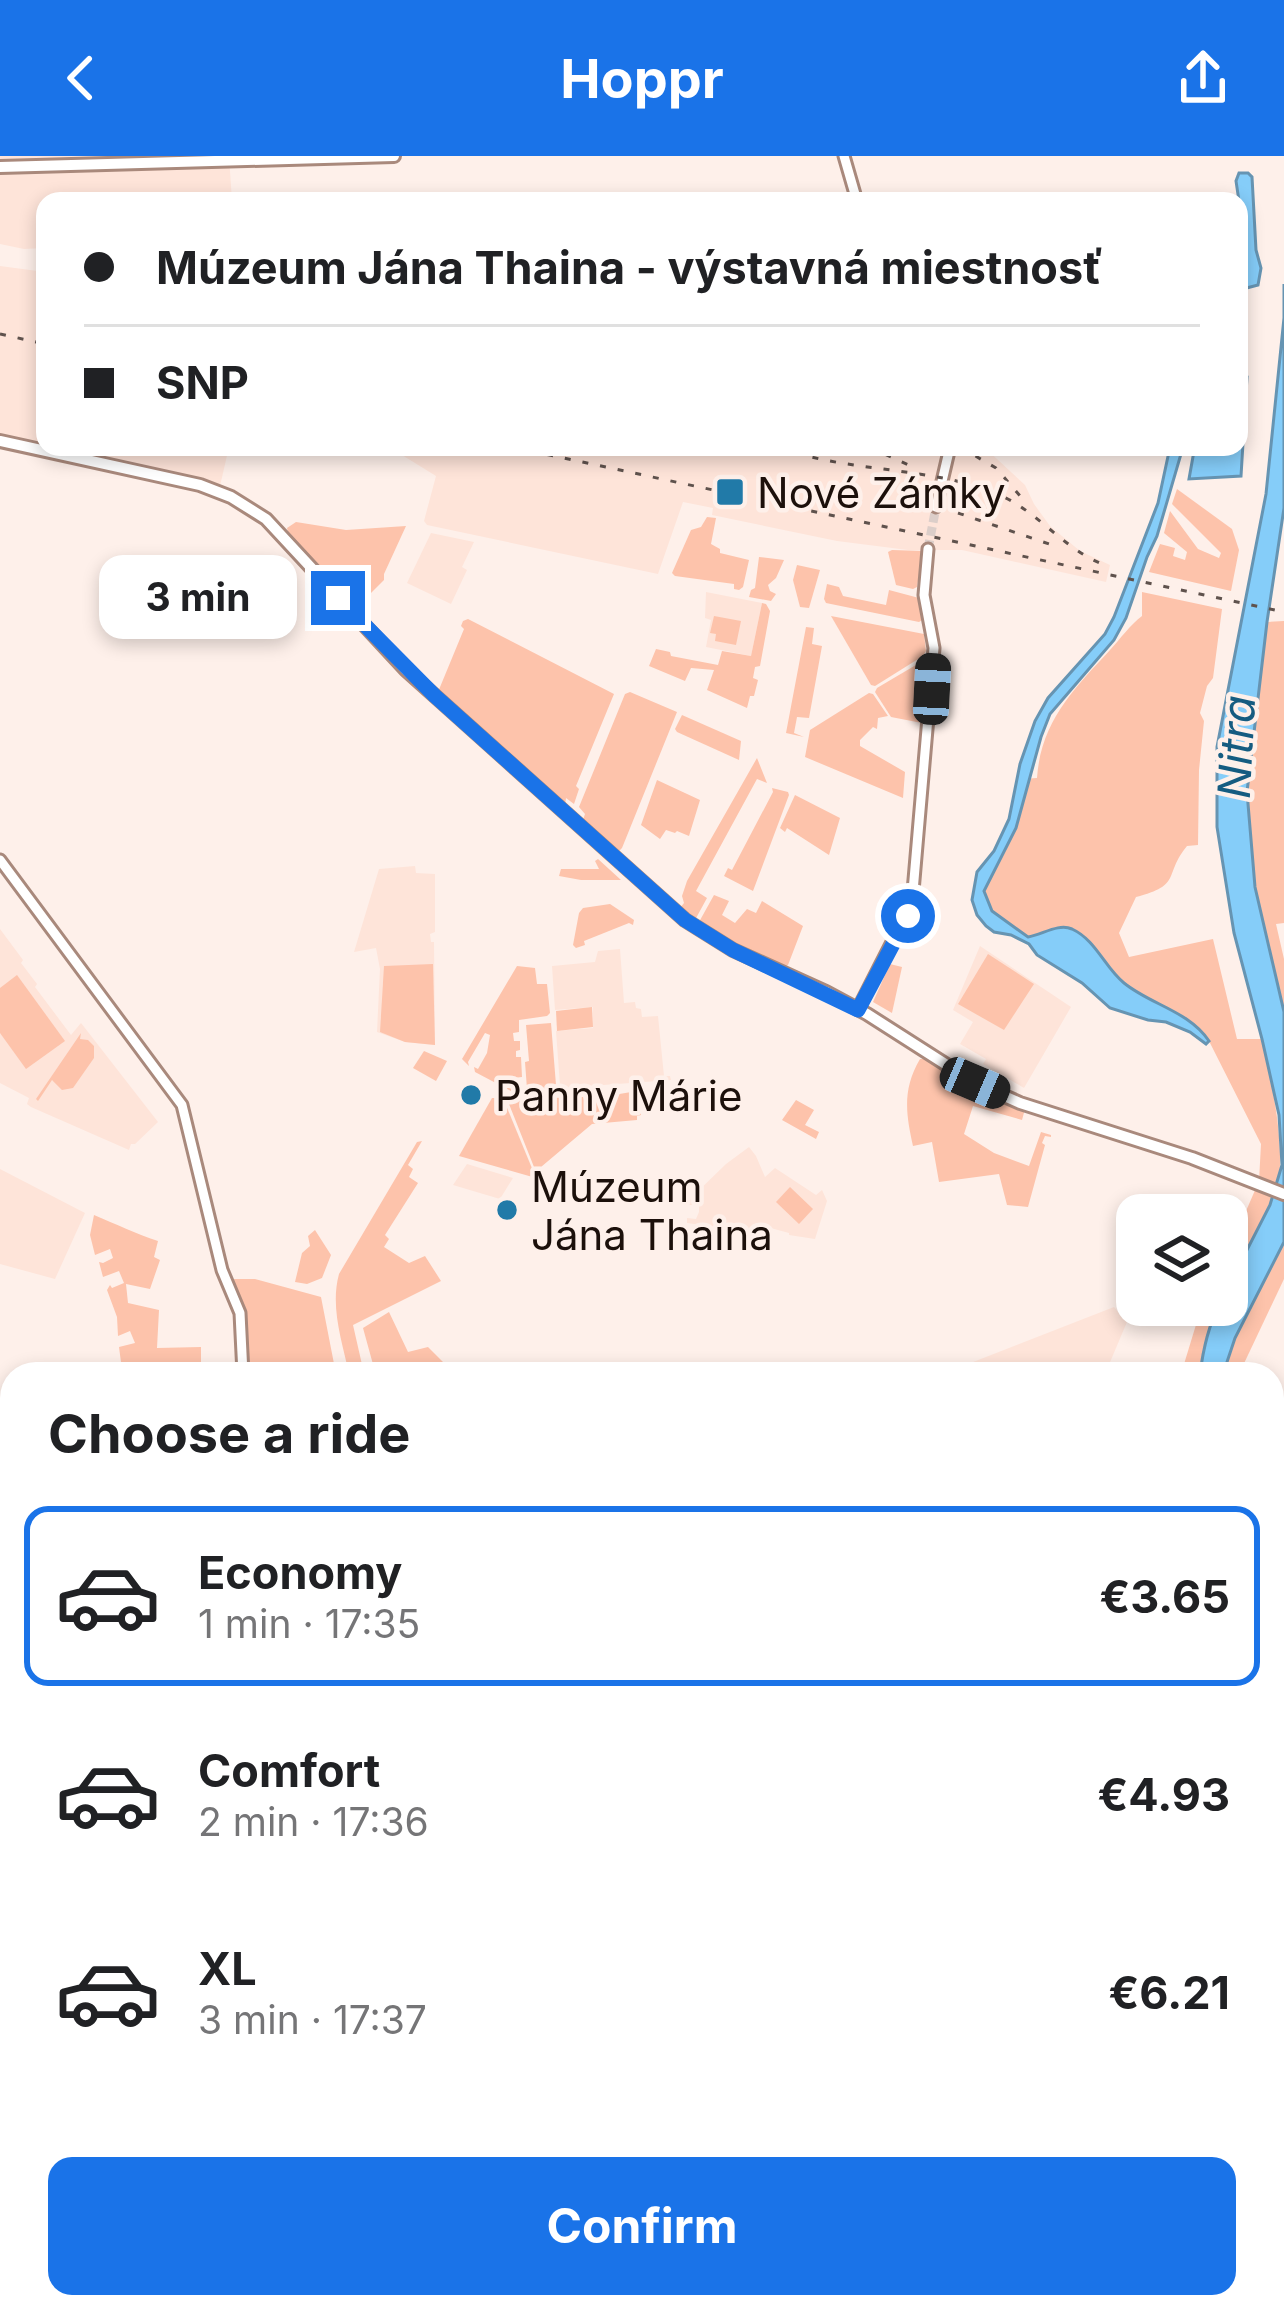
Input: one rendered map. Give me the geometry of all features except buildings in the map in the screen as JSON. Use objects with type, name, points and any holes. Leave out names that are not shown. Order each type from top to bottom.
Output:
[{"type":"main road","points":[[0,167],[394,156]]},
{"type":"main road","points":[[843,159],[853,192]]},
{"type":"main road","points":[[0,441],[36,449]]},
{"type":"main road","points":[[69,456],[221,492],[266,519],[418,681],[685,920],[733,950],[858,1010],[975,1083],[1020,1103],[1284,1194]]},
{"type":"main road","points":[[936,507],[948,456]]},
{"type":"main road","points":[[858,1010],[912,904],[934,648],[924,595],[928,550]]},
{"type":"main road","points":[[0,860],[182,1105],[223,1270],[240,1313],[242,1362]]},
{"type":"shaded area","points":[[0,156],[229,156],[231,192],[36,192],[36,248],[0,244]]},
{"type":"shaded area","points":[[0,266],[36,271],[36,443],[0,435]]},
{"type":"shaded area","points":[[94,456],[227,456],[220,486]]},
{"type":"shaded area","points":[[404,456],[994,456],[1025,485],[1050,526],[1080,551],[1110,565],[1106,582],[962,550],[908,550],[837,541],[712,515],[713,508],[683,502],[658,574],[427,525],[424,521],[436,476]]},
{"type":"shaded area","points":[[1177,489],[1232,529],[1239,550],[1231,591],[1149,572],[1160,544],[1175,548],[1173,556],[1185,560],[1187,552],[1164,533],[1170,511],[1198,549],[1219,558],[1221,553],[1172,504]]},
{"type":"shaded area","points":[[707,517],[716,518],[711,544],[720,553],[749,560],[739,590],[734,584],[672,573],[691,530],[701,527]]},
{"type":"shaded area","points":[[296,522],[346,530],[406,526],[384,580],[358,606],[289,536],[287,528]]},
{"type":"shaded area","points":[[431,533],[474,542],[451,604],[407,583]]},
{"type":"shaded area","points":[[923,551],[917,587],[896,585],[888,552]]},
{"type":"shaded area","points":[[759,557],[784,560],[768,585],[776,594],[771,601],[749,597],[755,588]]},
{"type":"shaded area","points":[[797,565],[820,570],[809,608],[800,607],[793,580]]},
{"type":"shaded area","points":[[827,584],[839,587],[843,596],[886,605],[889,590],[919,598],[922,620],[826,603]]},
{"type":"shaded area","points":[[706,592],[762,603],[751,656],[706,647],[711,620],[705,618]]},
{"type":"shaded area","points":[[1142,592],[1222,609],[1213,678],[1200,713],[1204,721],[1198,845],[1187,846],[1166,883],[1136,897],[1119,933],[1129,957],[1213,939],[1237,1039],[1262,1039],[1278,1127],[1279,1178],[1248,1249],[1248,1206],[1259,1181],[1261,1144],[1209,1041],[1110,979],[1004,926],[984,906],[980,893],[1011,825],[1021,779],[1037,778],[1052,723],[1084,678],[1142,616]]},
{"type":"shaded area","points":[[762,603],[770,611],[760,666],[755,667],[753,678],[758,680],[747,708],[707,690],[714,670],[691,668],[685,681],[649,666],[656,649],[718,665],[722,651],[751,656]]},
{"type":"shaded area","points":[[714,616],[741,621],[736,645],[715,641],[716,634],[710,633]]},
{"type":"shaded area","points":[[831,616],[924,634],[926,651],[871,685]]},
{"type":"shaded area","points":[[468,619],[614,694],[576,786],[574,804],[566,798],[565,806],[438,692],[464,629],[463,621]]},
{"type":"shaded area","points":[[1284,621],[1284,923],[1276,924],[1284,959],[1284,1012],[1255,887],[1247,792],[1267,622]]},
{"type":"shaded area","points":[[806,627],[814,628],[812,644],[822,646],[809,718],[797,717],[794,733],[804,737],[786,733]]},
{"type":"shaded area","points":[[926,659],[922,723],[891,717],[877,688]]},
{"type":"shaded area","points":[[869,693],[888,716],[878,718],[877,729],[873,727],[860,740],[860,746],[905,772],[903,798],[805,757],[810,730]]},
{"type":"shaded area","points":[[625,694],[677,712],[619,851],[583,820],[585,814],[579,807]]},
{"type":"shaded area","points":[[682,715],[741,741],[739,760],[677,732]]},
{"type":"shaded area","points":[[757,758],[767,783],[757,779],[696,891],[707,898],[695,920],[680,908],[687,881]]},
{"type":"shaded area","points":[[657,780],[700,800],[689,836],[666,830],[660,839],[641,825]]},
{"type":"shaded area","points":[[772,788],[789,795],[753,891],[724,876],[728,868],[732,870]]},
{"type":"shaded area","points":[[795,795],[840,818],[829,855],[780,828]]},
{"type":"shaded area","points":[[598,859],[621,880],[559,876],[561,869],[599,869]]},
{"type":"shaded area","points":[[415,866],[416,873],[435,874],[435,932],[430,934],[434,942],[435,1045],[405,1042],[377,1032],[380,969],[376,948],[354,952],[379,869]]},
{"type":"shaded area","points":[[714,895],[729,901],[722,915],[735,923],[747,909],[756,913],[762,901],[803,926],[788,965],[783,968],[735,945],[699,922]]},
{"type":"shaded area","points":[[610,904],[634,920],[633,925],[576,948],[579,913],[583,908]]},
{"type":"shaded area","points":[[0,929],[71,1035],[81,1023],[158,1122],[129,1150],[31,1107],[29,1098],[0,1083]]},
{"type":"shaded area","points":[[980,946],[1071,1007],[1024,1088],[960,1044],[973,1022],[953,1010]]},
{"type":"shaded area","points":[[620,949],[624,1003],[635,1002],[642,1017],[658,1016],[664,1076],[671,1080],[563,1088],[556,1031],[593,1028],[593,1007],[555,1010],[552,966],[595,962],[598,951]]},
{"type":"shaded area","points":[[988,954],[1034,984],[1004,1030],[958,1004]]},
{"type":"shaded area","points":[[433,964],[435,1045],[405,1042],[380,1032],[384,966]]},
{"type":"shaded area","points":[[890,964],[902,967],[892,1013],[873,1002]]},
{"type":"shaded area","points":[[517,966],[535,968],[537,984],[547,984],[550,1013],[519,1020],[519,1032],[513,1033],[514,1041],[520,1041],[516,1057],[521,1057],[522,1077],[513,1078],[511,1091],[475,1072],[487,1053],[490,1035],[485,1033],[469,1066],[462,1059]]},
{"type":"shaded area","points":[[17,975],[65,1041],[26,1069],[0,1033],[0,988]]},
{"type":"shaded area","points":[[592,1007],[593,1027],[557,1031],[556,1011]]},
{"type":"shaded area","points":[[551,1023],[556,1085],[552,1090],[531,1091],[527,1089],[526,1025]]},
{"type":"shaded area","points":[[81,1033],[80,1039],[94,1046],[94,1058],[73,1088],[62,1090],[52,1080],[38,1101],[36,1099]]},
{"type":"shaded area","points":[[424,1051],[447,1061],[436,1081],[413,1068]]},
{"type":"shaded area","points":[[920,1059],[969,1088],[1025,1109],[1022,1120],[973,1106],[964,1134],[994,1153],[1029,1166],[1041,1132],[1051,1135],[1042,1143],[1028,1207],[1007,1205],[999,1174],[939,1182],[932,1142],[913,1146],[909,1123],[908,1092]]},
{"type":"shaded area","points":[[638,1088],[643,1106],[637,1120],[592,1124],[541,1167],[534,1167],[507,1099],[550,1095],[584,1100]]},
{"type":"shaded area","points":[[492,1098],[503,1098],[536,1178],[459,1156]]},
{"type":"shaded area","points":[[796,1100],[814,1110],[805,1125],[819,1132],[816,1139],[782,1120]]},
{"type":"shaded area","points":[[422,1141],[408,1165],[413,1169],[409,1177],[418,1183],[385,1235],[389,1239],[384,1247],[409,1263],[425,1256],[441,1281],[353,1325],[361,1362],[346,1362],[336,1311],[339,1274],[417,1142]]},
{"type":"shaded area","points":[[749,1147],[765,1177],[775,1168],[816,1195],[822,1190],[827,1201],[815,1239],[767,1227],[765,1234],[687,1223],[687,1218],[696,1219],[699,1212],[699,1205],[688,1205],[691,1198]]},
{"type":"shaded area","points":[[467,1164],[513,1178],[500,1199],[453,1185]]},
{"type":"shaded area","points":[[0,1169],[85,1213],[55,1279],[0,1264]]},
{"type":"shaded area","points":[[790,1187],[813,1209],[799,1224],[776,1202]]},
{"type":"shaded area","points":[[94,1215],[158,1241],[154,1257],[160,1260],[150,1289],[126,1284],[128,1303],[159,1310],[157,1348],[201,1347],[201,1362],[121,1362],[119,1347],[135,1343],[130,1331],[118,1336],[107,1290],[124,1283],[119,1271],[103,1277],[99,1262],[113,1258],[110,1249],[95,1255],[90,1235]]},
{"type":"shaded area","points":[[315,1230],[331,1255],[322,1278],[307,1284],[295,1282],[302,1253],[310,1246],[308,1236]]},
{"type":"shaded area","points":[[1284,1242],[1284,1279],[1245,1362],[1227,1362]]},
{"type":"shaded area","points":[[233,1279],[255,1279],[321,1297],[334,1362],[245,1362],[243,1314]]},
{"type":"shaded area","points":[[1114,1307],[1116,1326],[1125,1326],[1110,1362],[973,1362]]},
{"type":"shaded area","points":[[389,1312],[408,1352],[428,1347],[443,1362],[372,1362],[363,1328]]},
{"type":"shaded area","points":[[1196,1326],[1212,1326],[1203,1352],[1202,1362],[1185,1362]]},
{"type":"water","points":[[1239,173],[1252,177],[1261,268],[1258,285],[1248,288],[1248,192],[1238,192]]},
{"type":"water","name":"Nitra","points":[[1284,318],[1284,508],[1247,792],[1255,887],[1284,1012],[1284,1242],[1248,1313],[1248,1248],[1270,1205],[1282,1165],[1279,1115],[1234,933],[1217,827],[1217,747],[1266,494]]},
{"type":"water","points":[[1168,456],[1180,456],[1126,618],[1114,640],[1050,714],[1016,828],[984,891],[992,911],[1028,937],[1061,927],[1080,934],[1124,983],[1191,1022],[1209,1041],[1206,1044],[1166,1022],[1110,1008],[1082,983],[1037,955],[1029,944],[986,926],[972,900],[977,872],[994,851],[1009,819],[1035,721],[1048,698],[1105,634],[1158,503]]},
{"type":"water","points":[[1193,456],[1242,456],[1241,476],[1189,479]]},
{"type":"water","points":[[1211,1326],[1241,1326],[1227,1362],[1202,1362]]},
{"type":"tunnel","points":[[928,549],[936,507]]},
{"type":"railway","points":[[0,334],[36,342]]},
{"type":"railway","points":[[554,456],[1284,612]]},
{"type":"railway","points":[[809,456],[943,478],[995,493],[1102,564]]},
{"type":"railway","points":[[889,456],[913,467]]},
{"type":"railway","points":[[975,456],[996,468],[1027,504]]},
{"type":"railway","points":[[958,513],[1055,546]]},
{"type":"place","name":"Nové Zámky","points":[[730,492]]},
{"type":"place","name":"Panny Márie","points":[[471,1095]]},
{"type":"place","name":"Múzeum Jána Thaina","points":[[507,1210]]},
{"type":"route","points":[[338,598],[406,670],[571,820],[685,920],[733,950],[858,1010],[908,916]]}]
